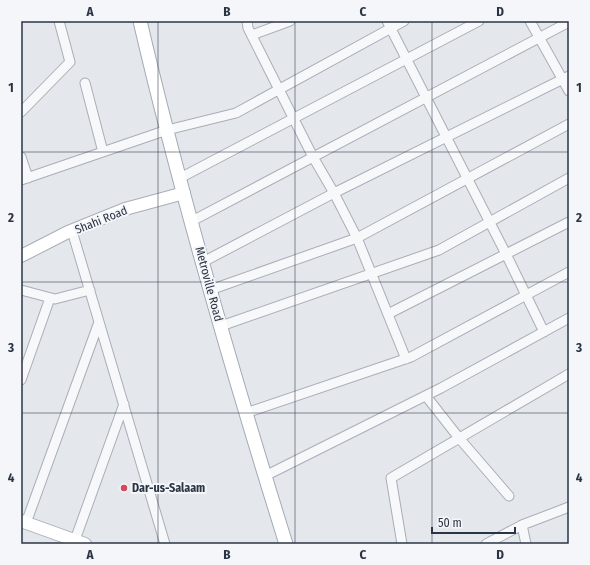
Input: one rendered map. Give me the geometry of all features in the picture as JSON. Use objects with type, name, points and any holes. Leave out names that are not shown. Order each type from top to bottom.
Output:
[{"type":"main road","name":"Metroville Road","points":[[140,21],[167,130],[210,290],[286,544]]},
{"type":"street","points":[[21,112],[70,62],[59,21]]},
{"type":"street","points":[[247,21],[252,35],[293,119],[357,238],[406,359]]},
{"type":"street","points":[[252,35],[290,21]]},
{"type":"street","points":[[21,157],[24,179],[167,130],[236,113],[279,90],[389,25],[404,21]]},
{"type":"street","points":[[180,178],[479,21]]},
{"type":"street","points":[[530,21],[566,78],[569,90]]},
{"type":"street","points":[[192,221],[569,22]]},
{"type":"street","points":[[389,25],[468,178],[544,332]]},
{"type":"street","points":[[203,262],[334,193],[566,78]]},
{"type":"street","points":[[85,83],[103,152]]},
{"type":"street","points":[[210,290],[357,238],[569,124]]},
{"type":"street","points":[[221,326],[439,250],[569,178]]},
{"type":"street","name":"Shahi Road","points":[[21,256],[72,231],[125,209],[184,193]]},
{"type":"street","points":[[388,314],[569,222]]},
{"type":"street","points":[[72,231],[166,544]]},
{"type":"street","points":[[246,413],[406,359],[569,272]]},
{"type":"street","points":[[21,290],[55,299],[90,290]]},
{"type":"street","points":[[21,380],[50,298]]},
{"type":"street","points":[[265,476],[426,396],[569,318]]},
{"type":"street","points":[[100,322],[24,522],[80,542],[124,404]]},
{"type":"street","points":[[402,544],[391,478],[569,374]]},
{"type":"street","points":[[426,396],[459,438],[509,496]]},
{"type":"street","points":[[486,544],[522,525],[569,507]]},
{"type":"street","points":[[522,525],[526,544]]},
{"type":"place","name":"Dar-us-Salaam","points":[[124,488]]}]
